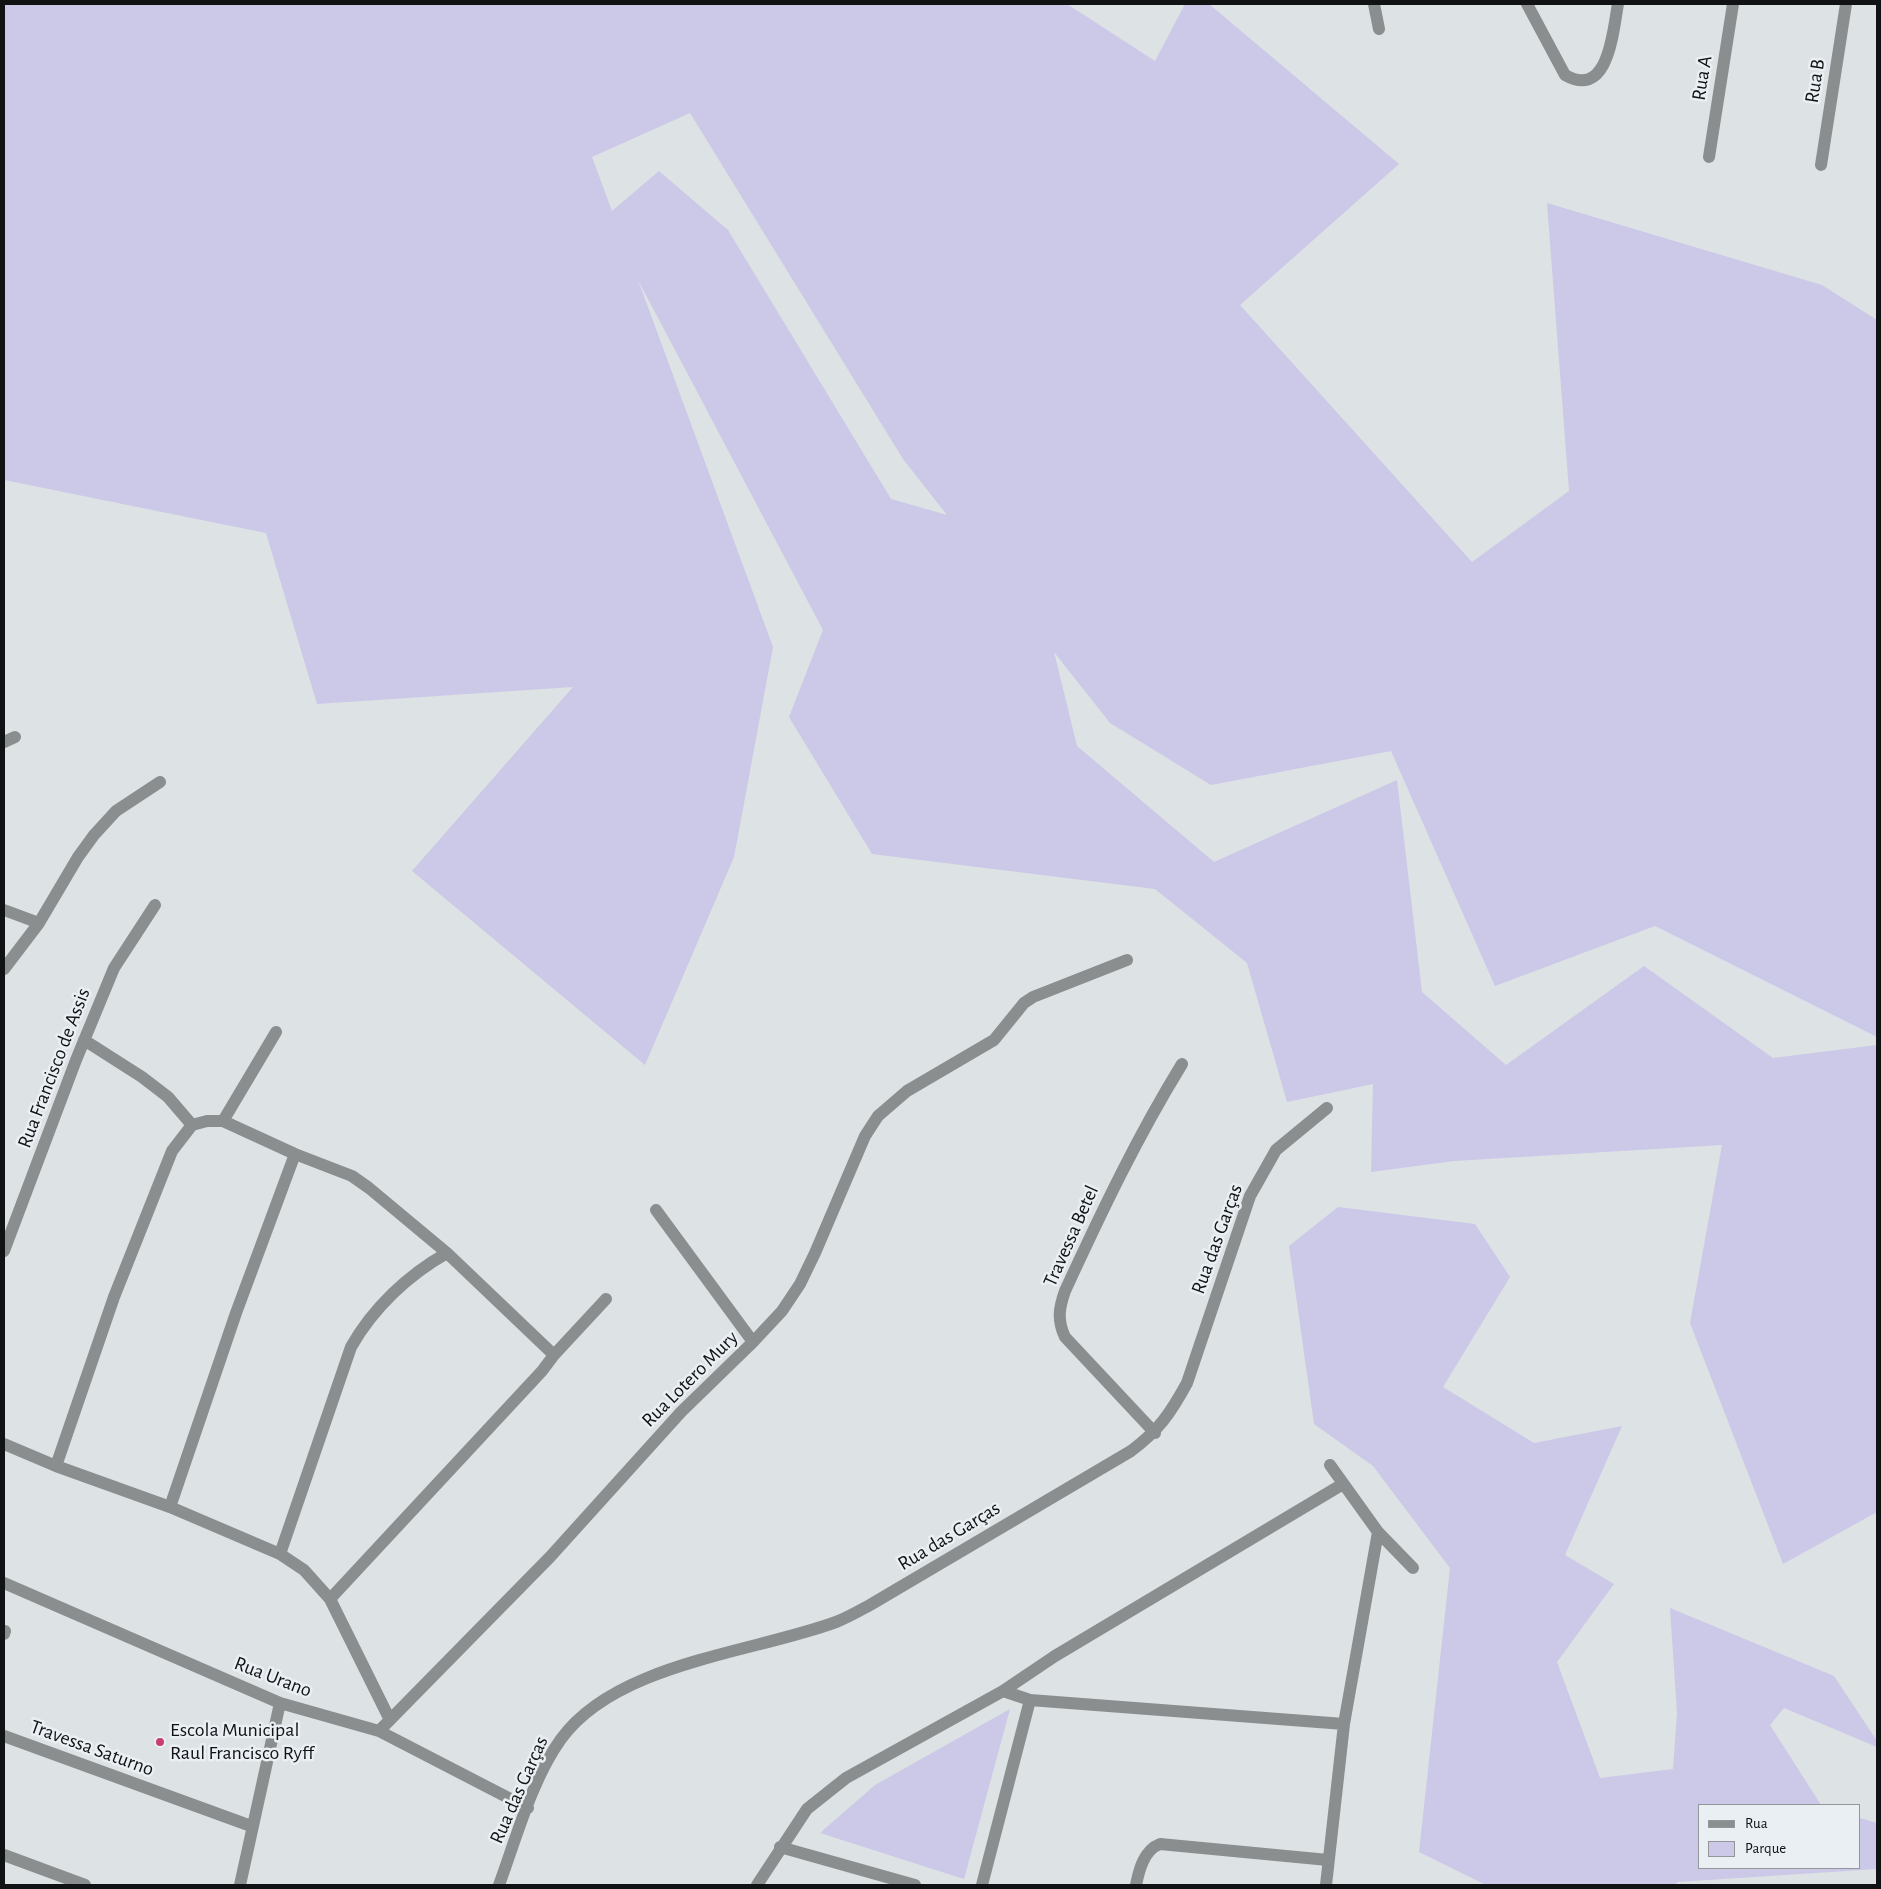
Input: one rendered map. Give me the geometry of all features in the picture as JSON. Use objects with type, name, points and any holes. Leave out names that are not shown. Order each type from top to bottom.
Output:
[{"type":"street","points":[[1374,4],[1379,29]]},
{"type":"street","points":[[1527,4],[1565,74],[1573,79],[1584,80],[1598,74],[1607,63],[1618,4]]},
{"type":"street","name":"Rua A","points":[[1709,157],[1732,4]]},
{"type":"street","name":"Rua B","points":[[1821,165],[1846,4]]},
{"type":"street","points":[[4,969],[39,924],[78,856],[94,835],[116,811],[160,782]]},
{"type":"street","name":"Rua Francisco de Assis","points":[[4,1251],[84,1040],[114,968],[155,905]]},
{"type":"street","points":[[4,910],[39,924]]},
{"type":"street","name":"Rua Lotero Mury","points":[[379,1731],[550,1557],[681,1412],[754,1342],[782,1311],[800,1284],[865,1136],[878,1116],[907,1091],[994,1040],[1016,1012],[1033,997],[1127,960]]},
{"type":"street","points":[[223,1121],[276,1032]]},
{"type":"street","points":[[84,1040],[142,1077],[168,1098],[192,1125]]},
{"type":"street","name":"Travessa Betel","points":[[1155,1433],[1065,1337],[1060,1325],[1060,1308],[1065,1291],[1119,1176],[1144,1127],[1182,1064]]},
{"type":"street","name":"Rua das Garças","points":[[498,1885],[543,1771],[561,1739],[584,1714],[608,1696],[639,1680],[837,1622],[870,1605],[1131,1452],[1155,1433],[1175,1406],[1187,1384],[1250,1196],[1276,1150],[1327,1108]]},
{"type":"street","points":[[56,1466],[114,1298],[172,1151],[192,1125],[207,1121],[223,1121],[295,1154],[352,1176],[447,1253],[554,1354]]},
{"type":"street","points":[[170,1507],[236,1313],[295,1154]]},
{"type":"street","points":[[656,1210],[754,1342]]},
{"type":"street","points":[[280,1554],[320,1432],[351,1347],[358,1334],[378,1307],[426,1266],[447,1253]]},
{"type":"street","points":[[330,1599],[542,1371],[554,1354],[606,1299]]},
{"type":"street","points":[[4,1444],[56,1466],[170,1507],[280,1554],[304,1570],[330,1599],[390,1720]]},
{"type":"street","points":[[1330,1465],[1378,1532],[1413,1568]]},
{"type":"street","points":[[757,1885],[780,1847],[807,1809],[846,1778],[1003,1691],[1055,1656],[1343,1484]]},
{"type":"street","points":[[1326,1885],[1344,1724],[1378,1532]]},
{"type":"street","name":"Rua Urano","points":[[4,1583],[280,1703],[379,1731],[528,1808]]},
{"type":"street","points":[[1003,1691],[1030,1700],[1344,1724]]},
{"type":"street","points":[[982,1885],[1030,1700]]},
{"type":"street","points":[[240,1885],[251,1826],[280,1703]]},
{"type":"street","name":"Travessa Saturno","points":[[4,1736],[251,1826]]},
{"type":"street","points":[[1137,1881],[1146,1855],[1153,1847],[1160,1844],[1328,1860]]},
{"type":"street","points":[[780,1847],[915,1885]]},
{"type":"street","points":[[4,1855],[85,1885]]},
{"type":"green space","points":[[4,4],[1067,4],[1155,61],[1185,4],[1209,4],[1399,164],[1240,305],[1472,562],[1569,491],[1547,203],[1822,285],[1877,320],[1877,1037],[1655,926],[1495,986],[1391,751],[1211,785],[1110,723],[1054,652],[1077,746],[1214,862],[1397,780],[1422,992],[1506,1065],[1644,966],[1773,1058],[1877,1045],[1877,1512],[1783,1564],[1690,1323],[1722,1145],[1454,1161],[1371,1172],[1373,1084],[1287,1102],[1247,963],[1155,889],[872,854],[789,717],[823,630],[638,280],[773,647],[734,857],[645,1065],[412,871],[573,687],[317,704],[266,533],[4,480]],"holes":[[[690,113],[903,459],[947,515],[891,499],[728,230],[659,171],[612,211],[592,157]]]},
{"type":"green space","points":[[1338,1207],[1475,1224],[1510,1277],[1443,1387],[1534,1443],[1622,1426],[1565,1555],[1614,1584],[1557,1662],[1600,1778],[1673,1769],[1677,1713],[1670,1608],[1834,1676],[1877,1741],[1877,1747],[1784,1708],[1770,1725],[1820,1804],[1698,1804],[1698,1869],[1861,1869],[1861,1818],[1877,1823],[1877,1869],[1677,1882],[1676,1885],[1486,1885],[1419,1852],[1450,1568],[1373,1466],[1314,1424],[1289,1246]]},
{"type":"green space","points":[[1010,1709],[964,1879],[820,1833],[875,1785]]},
{"type":"place","name":"Escola Municipal Raul Francisco Ryff","points":[[160,1742]]}]
